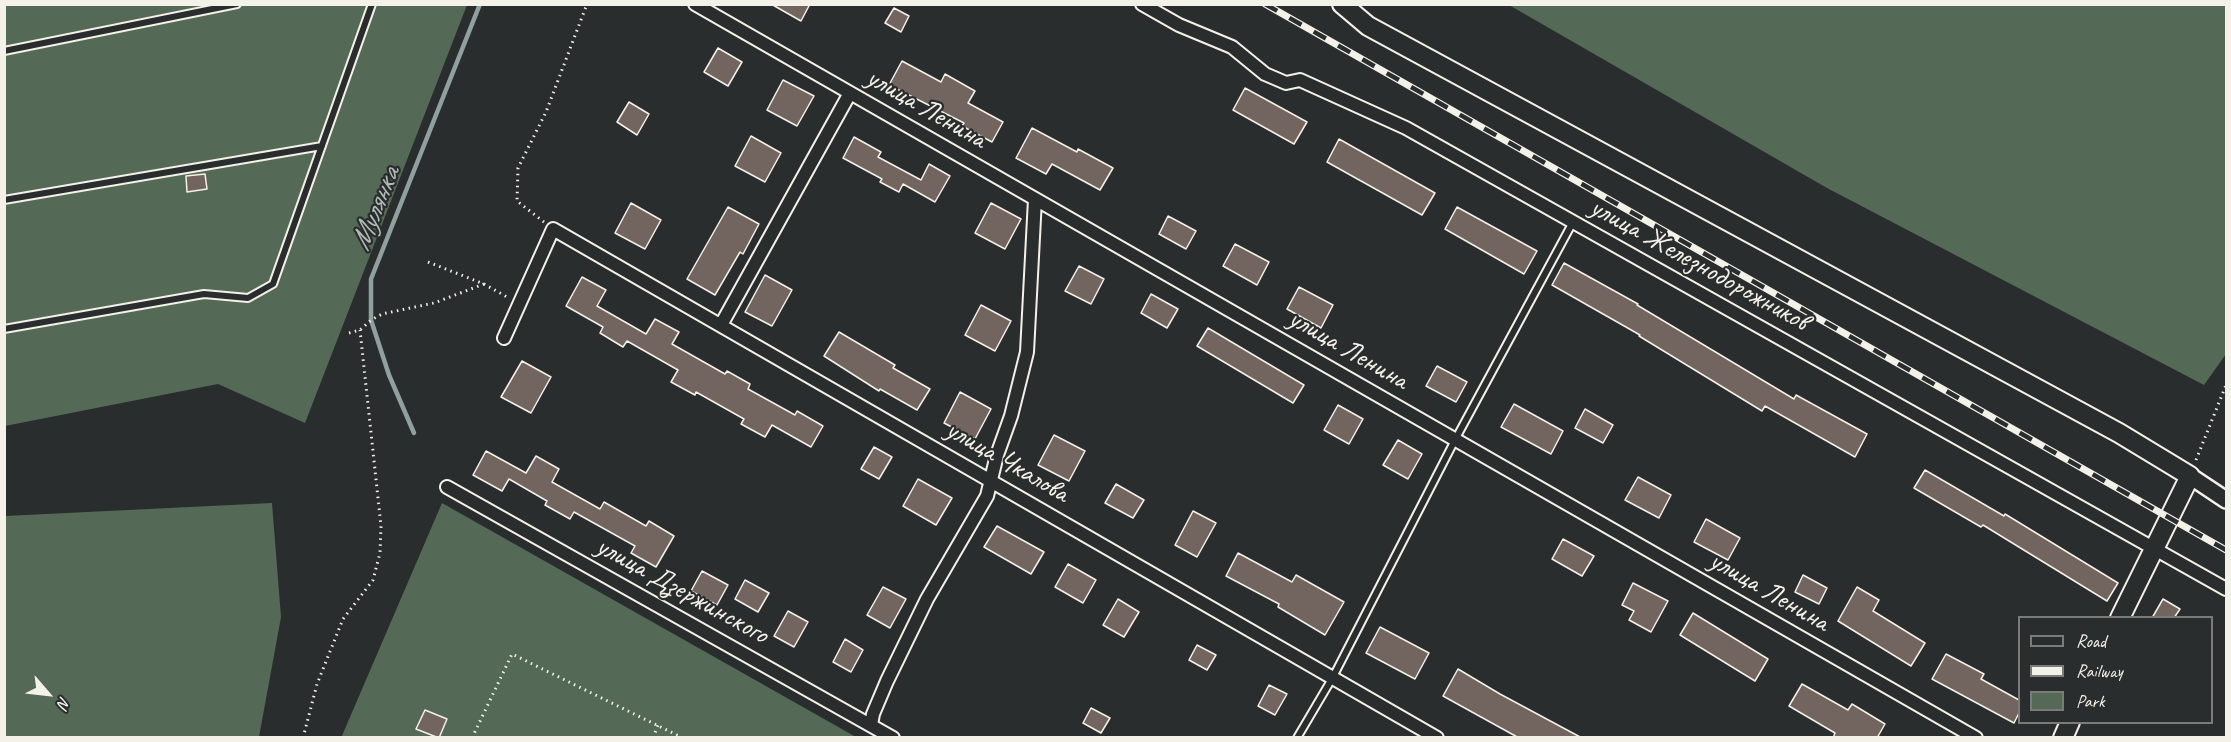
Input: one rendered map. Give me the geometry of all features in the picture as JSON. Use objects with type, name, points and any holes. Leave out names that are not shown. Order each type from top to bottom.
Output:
[{"type":"main road","points":[[1342,4],[1368,26],[2119,433],[2190,476],[2121,616]]},
{"type":"main road","points":[[2063,738],[2070,724]]},
{"type":"street","name":"улица Ленина","points":[[695,4],[1976,738]]},
{"type":"street","name":"улица Железнодорожников","points":[[1142,4],[1179,25],[1232,47],[1265,74],[1286,83],[1300,80],[1406,128],[2226,589]]},
{"type":"street","points":[[721,326],[850,93]]},
{"type":"street","points":[[871,724],[891,672],[927,599],[987,496],[1027,352],[1035,199]]},
{"type":"street","points":[[504,338],[553,228]]},
{"type":"street","name":"улица Чкалова","points":[[553,228],[1437,738]]},
{"type":"street","points":[[2190,476],[2226,500]]},
{"type":"street","name":"улица Дзержинского","points":[[447,487],[893,738]]},
{"type":"lane","points":[[4,51],[237,4]]},
{"type":"lane","points":[[4,330],[204,294],[248,298],[273,284],[372,4]]},
{"type":"lane","points":[[4,200],[322,146]]},
{"type":"lane","points":[[1297,738],[1332,678],[1455,440],[1574,222]]},
{"type":"path","points":[[553,228],[516,201],[518,168],[546,112],[587,4]]},
{"type":"path","points":[[429,262],[484,284],[519,303]]},
{"type":"path","points":[[349,333],[360,330],[382,314],[434,303],[484,284]]},
{"type":"path","points":[[303,738],[317,684],[343,619],[373,580],[380,553],[381,526],[360,330]]},
{"type":"path","points":[[2190,476],[2226,385]]},
{"type":"path","points":[[472,738],[512,654],[683,738]]},
{"type":"path","points":[[653,738],[658,725]]},
{"type":"green space","points":[[5,5],[467,5],[305,423],[218,384],[5,426]]},
{"type":"green space","points":[[1509,5],[2226,5],[2226,354],[2204,385],[1827,188]]},
{"type":"green space","points":[[272,503],[281,617],[259,737],[5,737],[5,516]]},
{"type":"green space","points":[[442,503],[856,737],[341,738]]},
{"type":"building","points":[[771,4],[810,4],[801,21]]},
{"type":"building","points":[[894,8],[909,16],[901,32],[885,23]]},
{"type":"building","points":[[718,48],[742,62],[728,86],[704,72]]},
{"type":"building","points":[[902,61],[941,82],[945,74],[975,91],[968,103],[1003,122],[992,142],[962,126],[964,123],[889,85]]},
{"type":"building","points":[[783,80],[814,96],[797,126],[767,110]]},
{"type":"building","points":[[1245,88],[1307,122],[1294,144],[1233,110]]},
{"type":"building","points":[[629,102],[649,114],[637,135],[617,122]]},
{"type":"building","points":[[1032,128],[1113,168],[1100,190],[1052,164],[1046,174],[1016,158]]},
{"type":"building","points":[[751,136],[781,153],[765,182],[735,166]]},
{"type":"building","points":[[854,137],[881,152],[878,157],[921,180],[929,164],[950,176],[935,202],[903,184],[899,192],[880,182],[882,179],[843,158]]},
{"type":"building","points":[[1339,139],[1435,193],[1422,215],[1327,162]]},
{"type":"building","points":[[205,174],[207,189],[187,192],[186,176]]},
{"type":"building","points":[[631,203],[661,220],[645,249],[615,233]]},
{"type":"building","points":[[991,203],[1021,219],[1005,249],[975,233]]},
{"type":"building","points":[[728,207],[759,224],[743,254],[740,252],[715,295],[687,279]]},
{"type":"building","points":[[1457,207],[1537,251],[1524,274],[1445,229]]},
{"type":"building","points":[[1168,216],[1196,231],[1186,249],[1159,234]]},
{"type":"building","points":[[1235,244],[1269,262],[1257,285],[1223,266]]},
{"type":"building","points":[[1564,263],[1638,304],[1794,399],[1796,395],[1867,434],[1855,457],[1765,406],[1762,411],[1640,335],[1552,285]]},
{"type":"building","points":[[1079,266],[1104,279],[1091,304],[1065,291]]},
{"type":"building","points":[[765,275],[792,290],[772,326],[745,312]]},
{"type":"building","points":[[582,277],[606,290],[597,306],[646,334],[655,319],[679,332],[672,344],[725,374],[727,371],[750,384],[748,389],[795,415],[797,411],[823,426],[811,447],[772,425],[765,437],[741,424],[744,419],[696,392],[695,395],[671,382],[678,370],[627,341],[623,347],[600,333],[603,327],[566,306]]},
{"type":"building","points":[[1299,287],[1333,305],[1321,328],[1287,309]]},
{"type":"building","points":[[1151,294],[1178,309],[1167,328],[1141,313]]},
{"type":"building","points":[[981,305],[1011,321],[995,351],[965,335]]},
{"type":"building","points":[[1208,328],[1304,385],[1293,403],[1197,346]]},
{"type":"building","points":[[839,332],[895,365],[893,368],[930,389],[917,410],[880,389],[879,391],[824,356]]},
{"type":"building","points":[[522,361],[551,377],[531,413],[501,397]]},
{"type":"building","points":[[1437,366],[1467,382],[1456,402],[1426,386]]},
{"type":"building","points":[[960,392],[991,409],[975,439],[944,423]]},
{"type":"building","points":[[1514,404],[1563,431],[1551,454],[1501,427]]},
{"type":"building","points":[[1338,405],[1363,419],[1349,444],[1324,430]]},
{"type":"building","points":[[1585,409],[1613,425],[1603,443],[1575,428]]},
{"type":"building","points":[[1054,435],[1085,451],[1069,481],[1038,465]]},
{"type":"building","points":[[1398,440],[1422,454],[1408,479],[1383,465]]},
{"type":"building","points":[[874,447],[892,457],[879,479],[861,469]]},
{"type":"building","points":[[486,451],[526,473],[536,456],[559,469],[552,482],[600,509],[604,502],[646,526],[649,521],[674,536],[656,567],[631,553],[635,546],[574,512],[570,519],[545,505],[547,501],[509,479],[502,491],[473,475]]},
{"type":"building","points":[[1925,470],[2004,516],[2005,514],[2118,583],[2107,601],[1983,525],[1981,527],[1914,488]]},
{"type":"building","points":[[1638,477],[1671,495],[1659,518],[1625,500]]},
{"type":"building","points":[[918,479],[952,498],[936,525],[903,506]]},
{"type":"building","points":[[1116,484],[1144,500],[1133,518],[1105,503]]},
{"type":"building","points":[[1193,511],[1216,523],[1197,557],[1175,545]]},
{"type":"building","points":[[1706,519],[1740,538],[1728,560],[1694,542]]},
{"type":"building","points":[[997,526],[1044,552],[1031,574],[984,547]]},
{"type":"building","points":[[1563,539],[1594,556],[1582,576],[1552,559]]},
{"type":"building","points":[[1238,553],[1292,582],[1296,575],[1344,602],[1325,635],[1278,607],[1279,604],[1226,576]]},
{"type":"building","points":[[1068,564],[1096,580],[1083,603],[1055,587]]},
{"type":"building","points":[[702,571],[728,585],[717,605],[691,591]]},
{"type":"building","points":[[1803,575],[1827,588],[1819,604],[1795,592]]},
{"type":"building","points":[[745,580],[769,593],[758,612],[735,599]]},
{"type":"building","points":[[1633,583],[1668,601],[1651,632],[1629,620],[1634,611],[1622,605]]},
{"type":"building","points":[[883,587],[906,599],[890,628],[867,615]]},
{"type":"building","points":[[1857,587],[1879,600],[1873,611],[1925,643],[1911,666],[1838,621]]},
{"type":"building","points":[[1118,599],[1139,612],[1124,637],[1103,625]]},
{"type":"building","points":[[2163,599],[2180,609],[2175,616],[2153,616]]},
{"type":"building","points":[[788,611],[808,622],[794,647],[774,636]]},
{"type":"building","points":[[1693,613],[1768,659],[1755,681],[1680,635]]},
{"type":"building","points":[[1380,627],[1429,653],[1415,679],[1366,653]]},
{"type":"building","points":[[845,639],[863,650],[851,672],[833,662]]},
{"type":"building","points":[[1197,645],[1216,655],[1207,670],[1189,660]]},
{"type":"building","points":[[1946,654],[1984,674],[1981,679],[2018,699],[2018,715],[2014,723],[1932,679]]},
{"type":"building","points":[[1458,669],[1582,738],[1519,738],[1443,696]]},
{"type":"building","points":[[1802,684],[1848,710],[1852,704],[1885,724],[1877,738],[1833,738],[1835,733],[1789,706]]},
{"type":"building","points":[[1269,685],[1287,694],[1275,715],[1258,706]]},
{"type":"building","points":[[1091,708],[1110,718],[1101,733],[1083,723]]},
{"type":"building","points":[[425,710],[447,719],[439,738],[416,729]]},
{"type":"waterway","name":"Мулянка","points":[[414,433],[389,375],[371,320],[371,279],[480,4]]},
{"type":"railway","points":[[1265,4],[2226,550]]}]
